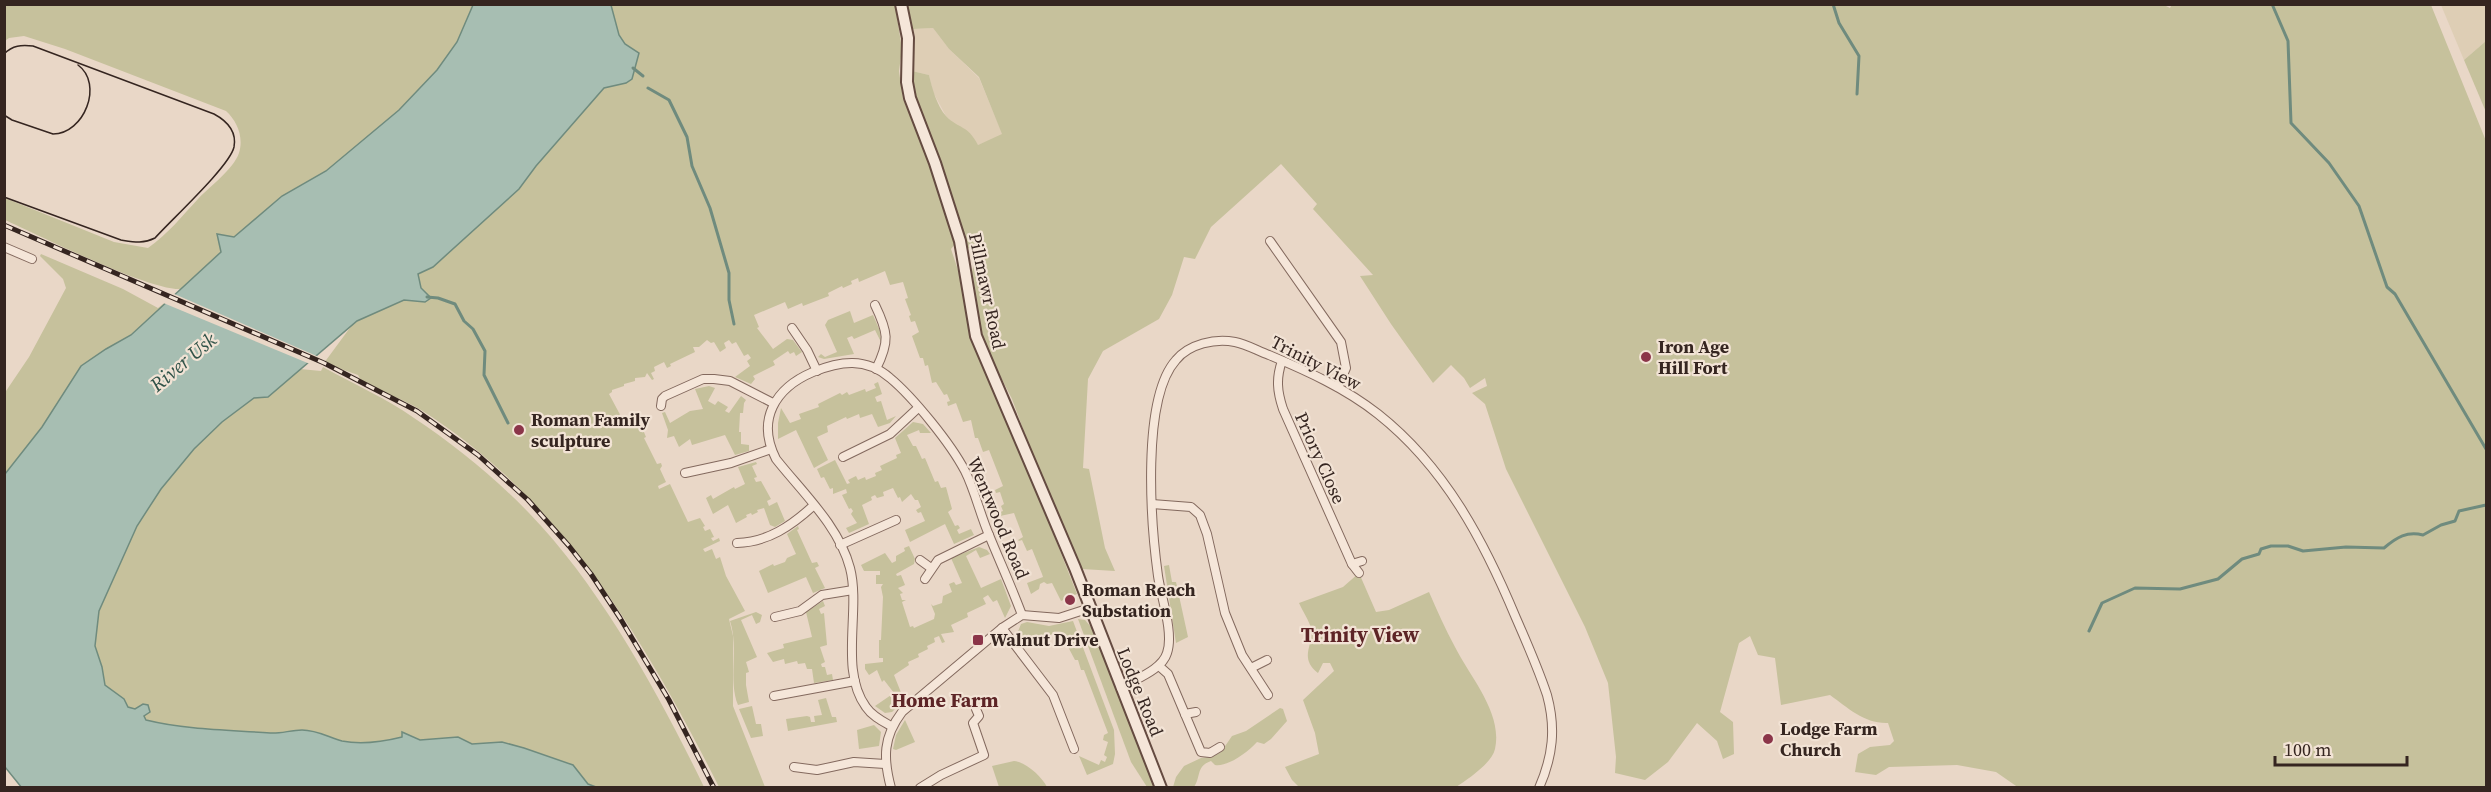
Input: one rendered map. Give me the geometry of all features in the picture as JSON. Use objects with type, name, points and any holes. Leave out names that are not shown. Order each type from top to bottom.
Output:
[{"type":"street","name":"Pillmawr Road","points":[[901,4],[908,38],[907,82],[910,98],[935,163],[960,241],[976,336],[1090,608]]},
{"type":"street","points":[[1270,241],[1341,342],[1346,368],[1338,387]]},
{"type":"street","points":[[4,247],[32,259]]},
{"type":"street","points":[[876,369],[884,351],[887,335],[877,308],[888,307]]},
{"type":"street","points":[[792,328],[807,350],[817,371]]},
{"type":"street","name":"Trinity View","points":[[1159,666],[1168,652],[1169,638],[1157,568],[1152,504],[1152,465],[1159,394],[1167,372],[1176,359],[1200,344],[1219,340],[1237,342],[1338,387],[1378,414],[1415,449],[1449,489],[1487,554],[1541,676],[1552,715],[1553,742],[1549,766],[1539,788]]},
{"type":"street","name":"Priory Close","points":[[1282,361],[1277,374],[1282,409],[1352,564],[1359,573]]},
{"type":"street","name":"Wentwood Road","points":[[773,403],[790,383],[844,362],[876,369],[890,378],[947,441],[964,470],[1022,615]]},
{"type":"street","points":[[661,406],[664,396],[703,379],[730,381],[773,403],[768,420],[771,449],[776,459],[831,528],[850,568],[853,590],[852,660],[860,696],[867,709],[891,726]]},
{"type":"street","points":[[843,457],[890,434],[918,408]]},
{"type":"street","points":[[685,473],[731,463],[771,449]]},
{"type":"street","points":[[1152,504],[1191,507],[1200,515],[1207,534],[1225,613],[1242,655],[1268,695]]},
{"type":"street","points":[[737,543],[747,543],[776,534],[813,506]]},
{"type":"street","points":[[840,545],[896,520]]},
{"type":"street","points":[[925,579],[938,560],[989,535]]},
{"type":"street","points":[[920,560],[931,568]]},
{"type":"street","points":[[1352,564],[1362,561]]},
{"type":"street","points":[[775,617],[800,611],[822,595],[853,590]]},
{"type":"street","points":[[891,788],[885,764],[887,739],[891,726],[902,712],[1002,628],[1022,615],[1059,618],[1090,608]]},
{"type":"street","name":"Lodge Road","points":[[1090,608],[1161,788]]},
{"type":"street","points":[[1002,628],[1053,695],[1074,749]]},
{"type":"street","points":[[1251,668],[1267,660]]},
{"type":"street","points":[[1120,688],[1159,666],[1168,674],[1201,752],[1210,753],[1220,747]]},
{"type":"street","points":[[774,696],[855,681]]},
{"type":"street","points":[[920,788],[941,775],[984,755],[973,723],[979,716],[976,709]]},
{"type":"street","points":[[1185,714],[1196,712]]},
{"type":"street","points":[[794,767],[818,770],[854,762],[885,764]]},
{"type":"shaded area","points":[[2162,4],[2170,8],[2172,4],[2431,5],[2486,141],[2486,787],[2019,788],[1996,772],[1957,765],[1889,767],[1876,775],[1855,772],[1858,754],[1870,747],[1890,745],[1894,741],[1888,723],[1864,718],[1830,695],[1781,705],[1775,658],[1758,655],[1750,636],[1739,643],[1720,712],[1733,722],[1734,754],[1723,759],[1717,741],[1697,723],[1668,762],[1645,780],[1615,773],[1616,757],[1608,683],[1585,627],[1506,469],[1485,404],[1472,393],[1487,386],[1485,378],[1470,388],[1451,365],[1433,383],[1360,276],[1373,275],[1313,209],[1317,204],[1281,164],[1211,227],[1195,259],[1184,257],[1172,295],[1159,319],[1103,351],[1088,379],[1083,468],[1089,469],[1105,548],[1115,571],[1082,569],[1051,505],[1012,399],[979,331],[971,274],[978,253],[976,245],[967,249],[954,201],[916,96],[912,71],[929,75],[935,97],[943,112],[967,130],[978,145],[1002,134],[979,77],[949,49],[933,28],[913,29],[906,5]]},
{"type":"shaded area","points":[[5,5],[524,5],[5,538],[4,394],[29,357],[66,288],[63,279],[40,256],[41,254],[123,289],[158,308],[182,289],[167,288],[146,282],[5,220],[5,198],[114,242],[148,248],[227,172],[239,153],[241,141],[236,124],[226,111],[65,49],[24,36],[9,38],[5,41]]},
{"type":"shaded area","points":[[579,5],[895,5],[902,49],[899,71],[903,99],[926,154],[955,244],[951,249],[961,279],[968,323],[983,367],[1004,408],[1077,594],[1061,601],[1052,583],[1044,582],[1031,594],[1027,583],[1043,577],[1032,549],[1027,551],[1022,540],[1018,540],[1023,537],[1014,513],[1000,516],[998,513],[1003,511],[1001,506],[1004,504],[1000,492],[996,493],[995,490],[1003,486],[989,450],[983,452],[978,438],[975,438],[971,420],[963,422],[956,403],[948,406],[947,402],[950,401],[947,394],[944,395],[936,382],[932,383],[928,365],[925,366],[923,358],[920,358],[912,336],[919,332],[915,321],[911,322],[909,316],[911,315],[905,299],[908,298],[903,282],[890,285],[885,271],[859,282],[858,278],[851,281],[852,284],[828,293],[829,296],[803,306],[802,303],[788,309],[785,302],[754,315],[759,327],[757,328],[773,349],[787,339],[793,340],[802,352],[796,356],[794,352],[790,354],[788,351],[773,361],[775,365],[753,376],[755,379],[751,384],[735,377],[750,366],[747,361],[751,358],[748,354],[744,356],[736,342],[732,344],[729,340],[724,343],[726,348],[720,352],[714,342],[707,340],[699,347],[693,347],[695,352],[670,364],[671,366],[667,368],[664,362],[654,367],[655,371],[651,373],[654,379],[652,380],[647,373],[645,377],[635,378],[635,381],[612,390],[609,394],[624,422],[641,415],[642,417],[634,421],[637,427],[641,425],[646,437],[644,438],[657,464],[661,463],[660,469],[666,482],[658,486],[659,489],[670,484],[688,522],[700,518],[705,531],[710,529],[714,537],[711,538],[713,541],[719,538],[720,541],[703,549],[705,552],[712,549],[716,559],[720,557],[726,576],[745,611],[729,619],[733,636],[733,706],[765,787],[719,787],[661,679],[630,627],[558,530],[517,486],[471,446],[421,410],[363,384],[358,375],[324,363],[352,325],[300,369],[321,371],[323,367],[403,411],[474,463],[529,513],[580,574],[627,643],[704,787],[525,787],[123,750],[63,586]]},
{"type":"shaded area","points":[[2441,5],[2486,5],[2486,41],[2464,60]]},
{"type":"shaded area","points":[[933,28],[949,49],[979,78],[1003,135],[978,145],[946,116],[933,92],[929,75],[912,71],[915,36],[913,29]]},
{"type":"shaded area","points":[[2486,41],[2486,112],[2464,60]]},
{"type":"shaded area","points":[[850,311],[854,323],[873,315],[880,331],[881,342],[875,330],[854,339],[852,336],[847,338],[854,354],[824,359],[818,357],[821,354],[825,357],[837,352],[825,325],[828,320]]},
{"type":"shaded area","points":[[878,382],[882,394],[875,397],[877,402],[881,401],[887,420],[896,416],[890,423],[878,427],[872,414],[860,418],[859,414],[847,419],[846,417],[827,426],[828,432],[817,437],[828,460],[814,468],[796,430],[778,439],[781,408],[790,423],[801,419],[799,414],[819,407],[818,404],[840,393],[842,395],[847,392],[849,395],[865,389],[866,392],[876,388],[874,384]]},
{"type":"shaded area","points":[[709,386],[715,388],[708,401],[715,405],[718,401],[728,407],[725,411],[729,413],[741,396],[746,400],[743,413],[740,413],[739,432],[741,432],[741,444],[749,445],[749,451],[735,455],[725,435],[692,445],[690,439],[679,447],[674,436],[667,438],[668,430],[662,413],[665,412],[670,423],[690,411],[703,409],[695,389]]},
{"type":"shaded area","points":[[913,422],[923,424],[931,433],[920,433],[919,430],[907,435],[913,446],[916,446],[922,459],[925,458],[935,482],[938,481],[941,488],[946,487],[952,509],[948,512],[955,526],[958,525],[960,528],[957,530],[959,534],[971,529],[974,535],[954,544],[945,524],[910,542],[905,530],[925,521],[921,512],[918,513],[916,510],[921,507],[918,500],[915,500],[911,494],[902,502],[893,488],[883,492],[884,496],[871,497],[872,500],[862,505],[869,524],[849,533],[846,528],[857,523],[851,514],[853,511],[849,509],[842,495],[847,493],[846,489],[833,494],[833,488],[830,489],[817,469],[835,460],[847,484],[850,483],[848,480],[856,476],[858,480],[865,477],[866,480],[876,476],[875,473],[882,470],[880,466],[897,458],[896,455],[901,453],[895,438]]},
{"type":"shaded area","points":[[756,462],[757,464],[752,466],[757,477],[754,478],[756,482],[761,481],[771,499],[767,501],[769,506],[777,502],[785,521],[775,527],[770,525],[764,508],[752,515],[751,513],[746,515],[747,517],[736,523],[728,505],[713,514],[706,498],[711,495],[713,499],[734,487],[735,489],[745,484],[738,467]]},
{"type":"shaded area","points":[[798,526],[797,530],[812,563],[817,562],[819,566],[815,568],[825,588],[813,593],[806,577],[768,593],[759,571],[773,564],[774,566],[785,562],[787,558],[796,554],[787,534]]},
{"type":"shaded area","points":[[909,546],[915,559],[914,564],[896,574],[901,575],[905,585],[898,588],[903,593],[900,594],[902,600],[906,600],[902,602],[910,627],[914,628],[934,619],[935,614],[931,604],[933,606],[942,603],[943,596],[952,592],[949,584],[962,583],[951,558],[979,547],[990,554],[980,558],[976,550],[966,556],[981,588],[1001,579],[1011,606],[1005,618],[997,600],[993,602],[988,595],[983,598],[986,604],[967,613],[968,617],[951,625],[954,632],[941,634],[945,642],[942,643],[939,636],[934,638],[935,642],[927,646],[928,649],[918,654],[919,657],[908,662],[909,665],[894,675],[904,700],[892,712],[885,713],[875,706],[894,693],[884,680],[882,682],[877,670],[869,675],[865,669],[865,664],[883,662],[883,658],[879,658],[879,640],[881,640],[883,597],[881,587],[883,584],[876,584],[876,575],[880,575],[880,571],[864,571],[861,565],[885,553],[892,563],[896,561],[896,556],[905,551],[904,548]]},
{"type":"shaded area","points":[[1169,565],[1172,582],[1176,582],[1188,637],[1176,643],[1164,566]]},
{"type":"shaded area","points":[[1359,573],[1376,612],[1389,610],[1429,592],[1451,640],[1490,709],[1496,736],[1493,754],[1479,770],[1456,787],[1300,788],[1292,780],[1285,767],[1319,754],[1315,733],[1303,700],[1334,671],[1330,663],[1323,663],[1318,673],[1312,667],[1308,656],[1311,639],[1310,625],[1299,603],[1343,587]]},
{"type":"shaded area","points":[[823,601],[825,606],[819,609],[821,614],[824,613],[827,645],[820,647],[825,662],[821,664],[825,667],[827,675],[832,674],[833,680],[814,683],[812,669],[807,669],[805,663],[798,664],[797,661],[785,664],[784,659],[773,662],[767,653],[784,648],[783,644],[812,637],[806,612]]},
{"type":"shaded area","points":[[756,612],[762,615],[760,622],[756,624],[752,615],[741,620],[757,657],[746,662],[749,672],[746,673],[746,685],[749,702],[738,705],[734,686],[734,642],[730,621]]},
{"type":"shaded area","points":[[1078,619],[1085,620],[1091,627],[1155,787],[1147,787],[1131,762]]},
{"type":"shaded area","points":[[1073,621],[1114,730],[1113,764],[1087,775],[1079,756],[1099,765],[1101,760],[1105,762],[1107,757],[1104,755],[1108,742],[1103,740],[1104,735],[1108,733],[1084,670],[1081,670],[1078,660],[1075,660],[1066,643],[1062,644],[1058,632],[1022,645],[1017,634],[1021,624],[1027,622],[1049,626]]},
{"type":"shaded area","points":[[826,698],[832,717],[836,717],[837,722],[788,731],[786,719],[807,716],[810,717],[811,722],[815,722],[814,716],[822,715],[818,700]]},
{"type":"shaded area","points":[[752,706],[756,724],[761,724],[763,736],[751,738],[739,709]]},
{"type":"shaded area","points":[[1280,708],[1283,709],[1287,721],[1271,739],[1264,744],[1257,742],[1226,764],[1215,765],[1211,761],[1206,763],[1194,787],[1173,787],[1176,777],[1184,766],[1221,752],[1232,736],[1246,731]]},
{"type":"shaded area","points":[[905,720],[915,742],[896,750],[893,749],[896,735]]},
{"type":"shaded area","points":[[874,725],[881,732],[879,746],[859,749],[857,730]]},
{"type":"shaded area","points":[[1014,761],[1024,764],[1033,771],[1047,787],[999,787],[992,766]]},
{"type":"water","name":"River Usk","points":[[473,5],[611,5],[619,35],[625,44],[639,53],[632,79],[626,83],[604,88],[536,166],[519,189],[433,267],[418,274],[421,288],[431,298],[425,302],[404,300],[357,321],[268,397],[254,398],[222,422],[194,449],[161,489],[137,526],[99,611],[95,646],[105,685],[124,699],[128,707],[135,709],[143,704],[148,705],[150,712],[144,716],[146,720],[177,726],[223,730],[274,733],[307,730],[342,741],[357,743],[380,742],[402,737],[402,732],[420,740],[458,737],[472,744],[502,742],[573,765],[588,784],[596,787],[22,788],[5,767],[5,474],[42,427],[81,366],[131,335],[221,252],[217,234],[234,237],[282,196],[326,171],[399,110],[437,70],[457,42]]},
{"type":"pier","points":[[172,293],[319,357],[310,364],[161,302]]},
{"type":"waterway","points":[[1833,4],[1839,23],[1859,56],[1857,94]]},
{"type":"waterway","points":[[2272,4],[2288,41],[2291,123],[2329,163],[2359,206],[2387,287],[2395,294],[2486,449]]},
{"type":"waterway","points":[[633,68],[643,76]]},
{"type":"waterway","points":[[648,88],[669,100],[687,137],[692,166],[710,208],[729,273],[729,300],[734,324]]},
{"type":"waterway","points":[[427,297],[455,304],[464,321],[473,329],[485,351],[484,375],[508,423]]},
{"type":"waterway","points":[[2089,631],[2102,603],[2135,588],[2180,589],[2218,579],[2242,559],[2259,554],[2261,549],[2271,546],[2288,546],[2303,551],[2346,547],[2384,548],[2402,536],[2423,535],[2441,525],[2455,521],[2459,511],[2486,505]]},
{"type":"tram line","points":[[4,54],[17,46],[33,46],[214,114],[230,127],[235,141],[230,156],[222,167],[155,238],[146,241],[121,240],[4,197]]},
{"type":"tram line","points":[[4,115],[53,134],[64,132],[74,126],[87,107],[90,95],[86,73],[78,65]]},
{"type":"railway","points":[[4,225],[324,363],[417,411],[478,455],[528,500],[591,574],[669,700],[714,788]]},
{"type":"place","name":"Iron Age Hill Fort","points":[[1646,357]]},
{"type":"place","name":"Roman Family sculpture","points":[[519,430]]},
{"type":"place","name":"Roman Reach Substation","points":[[1070,600]]},
{"type":"place","name":"Walnut Drive","points":[[978,640]]},
{"type":"place","name":"Lodge Farm Church","points":[[1768,739]]},
{"type":"district","name":"Trinity View","points":[[1360,635]]},
{"type":"district","name":"Home Farm","points":[[945,700]]}]
